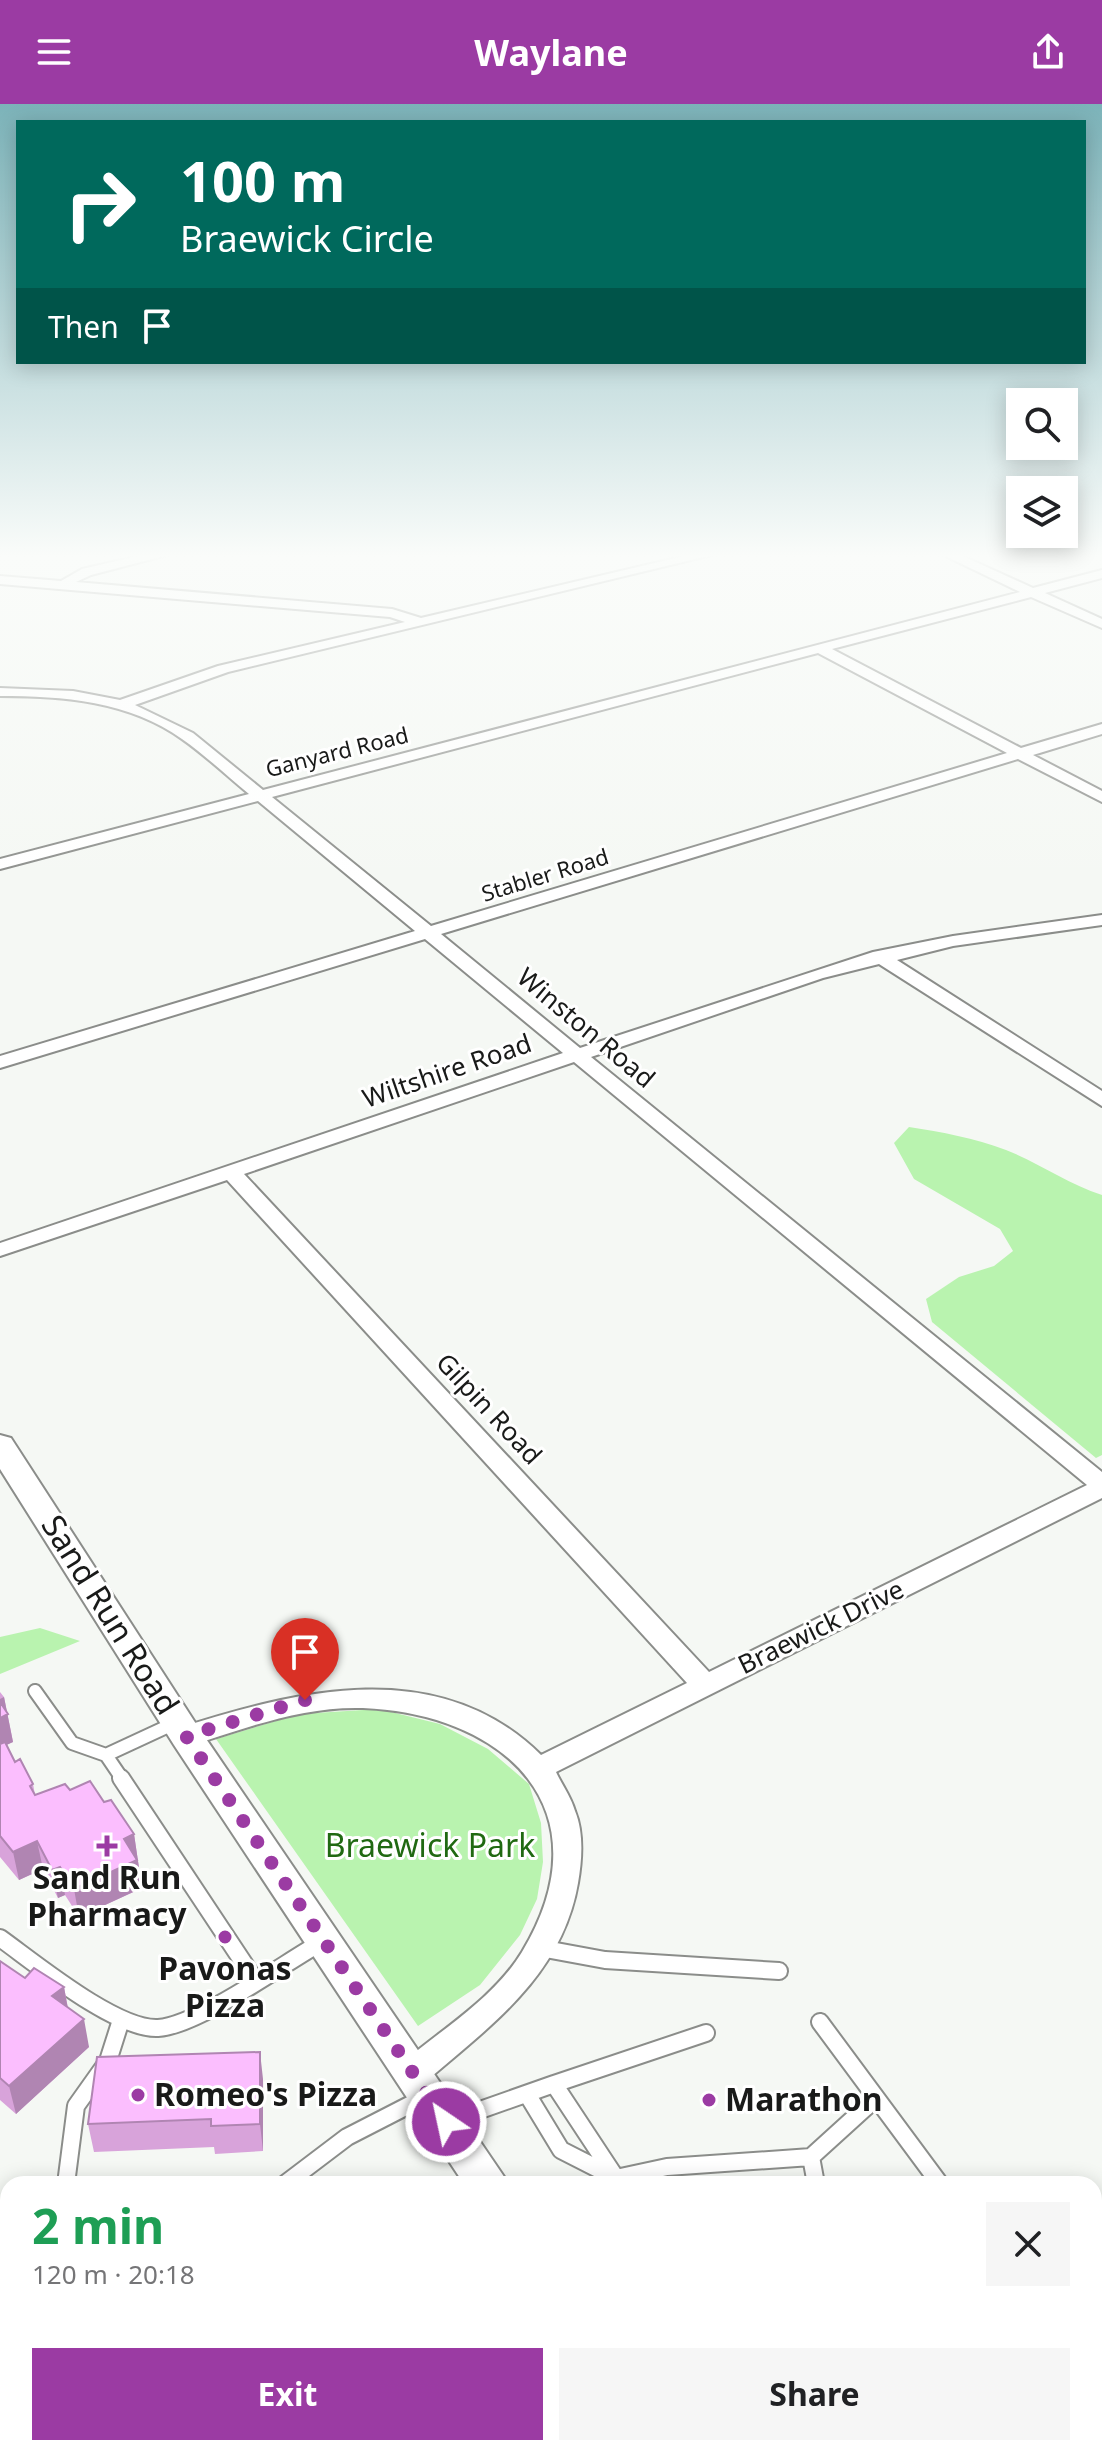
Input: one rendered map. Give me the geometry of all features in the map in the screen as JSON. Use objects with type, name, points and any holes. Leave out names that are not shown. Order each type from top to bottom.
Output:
[{"type":"street","points":[[123,704],[250,663]]},
{"type":"street","name":"Ganyard Road","points":[[0,864],[763,663]]},
{"type":"street","points":[[847,663],[1102,797]]},
{"type":"street","name":"Winston Road","points":[[0,692],[65,695],[123,704],[174,726],[432,933],[1102,1487]]},
{"type":"street","name":"Stabler Road","points":[[0,1062],[1102,729]]},
{"type":"street","name":"Wiltshire Road","points":[[0,1250],[788,983],[879,956],[953,941],[1102,920]]},
{"type":"street","points":[[879,956],[1102,1100]]},
{"type":"street","name":"Gilpin Road","points":[[231,1172],[705,1685]]},
{"type":"street","name":"Sand Run Road","points":[[0,1445],[181,1729],[483,2176]]},
{"type":"street","name":"Braewick Drive","points":[[541,1767],[1102,1487]]},
{"type":"street","points":[[181,1729],[305,1700],[398,1700],[433,1706],[490,1730],[541,1767],[563,1812],[569,1841],[561,1907],[540,1948],[429,2097]]},
{"type":"lane","points":[[35,1691],[72,1743],[106,1755],[255,1980]]},
{"type":"lane","points":[[106,1755],[181,1729]]},
{"type":"lane","points":[[0,1938],[121,2020],[157,2028],[188,2018],[325,1941]]},
{"type":"lane","points":[[540,1948],[605,1960],[779,1971]]},
{"type":"lane","points":[[67,2176],[76,2106],[108,2061],[121,2020]]},
{"type":"lane","points":[[820,2022],[934,2176]]},
{"type":"lane","points":[[296,2176],[347,2137],[429,2097],[527,2094],[706,2033]]},
{"type":"lane","points":[[554,2084],[613,2176]]},
{"type":"lane","points":[[527,2094],[561,2150],[607,2176]]},
{"type":"lane","points":[[634,2176],[667,2167],[811,2157],[876,2098]]},
{"type":"lane","points":[[811,2157],[815,2176]]},
{"type":"green space","points":[[909,1127],[958,1136],[1006,1150],[1102,1195],[1102,1455],[1096,1458],[932,1322],[926,1299],[959,1277],[994,1266],[1013,1251],[1000,1229],[914,1179],[894,1143]]},
{"type":"green space","points":[[40,1628],[80,1641],[0,1674],[0,1637]]},
{"type":"green space","name":"Braewick Park","points":[[379,1709],[440,1724],[488,1749],[529,1784],[541,1823],[543,1862],[537,1899],[520,1935],[480,1985],[418,2026],[216,1739],[299,1714]]},
{"type":"building","points":[[0,1702],[8,1714],[0,1718]]},
{"type":"building","points":[[5,1742],[15,1762],[20,1759],[35,1795],[65,1784],[70,1790],[90,1781],[104,1802],[111,1800],[134,1834],[124,1839],[137,1860],[74,1889],[60,1867],[52,1870],[37,1841],[13,1852],[0,1836],[0,1744]]},
{"type":"building","points":[[0,1961],[25,1978],[34,1968],[64,1987],[52,1996],[84,2019],[9,2086],[0,2078]]},
{"type":"building","points":[[260,2052],[260,2124],[211,2126],[211,2119],[88,2124],[97,2057]]},
{"type":"place","name":"Sand Run Pharmacy","points":[[107,1846]]},
{"type":"place","name":"Pavonas Pizza","points":[[225,1937]]},
{"type":"place","name":"Romeo's Pizza","points":[[138,2095]]},
{"type":"place","name":"Marathon","points":[[709,2100]]},
{"type":"route","points":[[305,1700],[270,1708],[186,1736],[446,2122]]}]
